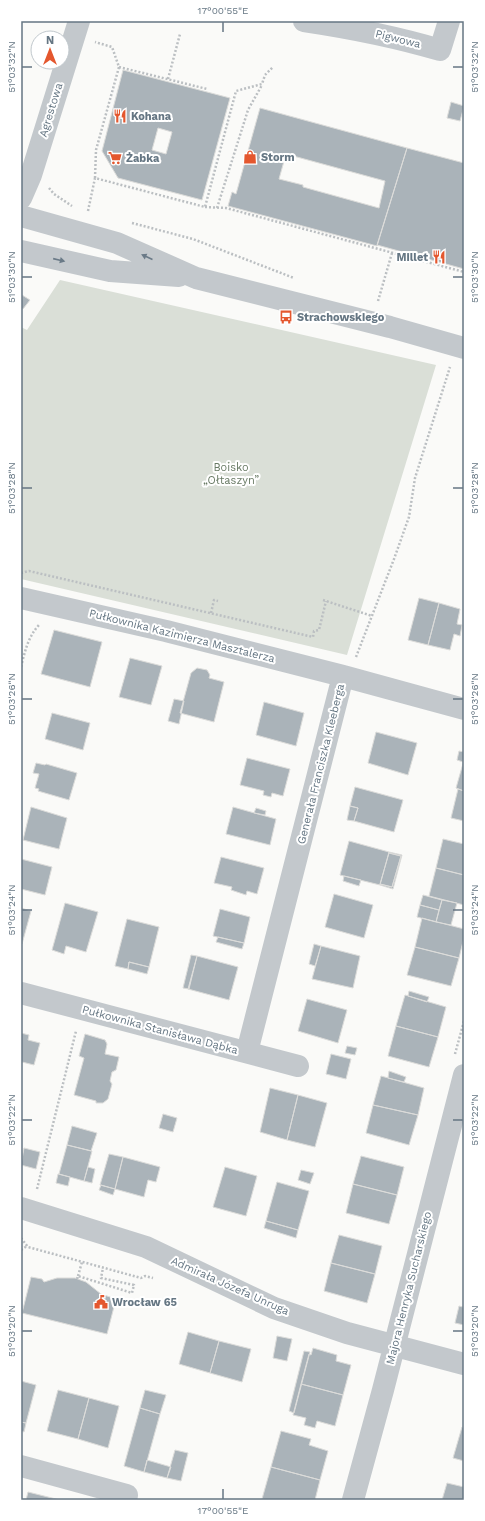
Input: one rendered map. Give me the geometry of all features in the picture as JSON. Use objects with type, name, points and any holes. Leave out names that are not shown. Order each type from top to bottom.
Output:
[{"type":"street","name":"Agrestowa","points":[[21,198],[31,175],[79,21]]},
{"type":"street","name":"Pigwowa","points":[[304,21],[353,28],[401,38],[440,50],[449,21]]},
{"type":"street","points":[[21,216],[117,243],[196,278]]},
{"type":"street","points":[[21,251],[110,271],[196,278],[390,327],[460,347]]},
{"type":"street","name":"Pułkownika Kazimierza Masztalerza","points":[[21,600],[166,631],[343,676],[464,709]]},
{"type":"street","name":"Generała Franciszka Kleeberga","points":[[247,1052],[343,676]]},
{"type":"street","name":"Pułkownika Stanisława Dąbka","points":[[21,993],[298,1066]]},
{"type":"street","name":"Majora Henryka Sucharskiego","points":[[353,1500],[464,1075]]},
{"type":"street","name":"Admirała Józefa Unruga","points":[[21,1208],[146,1247],[274,1308],[347,1333],[464,1364]]},
{"type":"street","points":[[21,1466],[126,1497]]},
{"type":"path","points":[[168,80],[180,34]]},
{"type":"path","points":[[87,218],[95,178],[96,150],[119,67],[112,47],[93,42]]},
{"type":"path","points":[[119,67],[207,89]]},
{"type":"path","points":[[217,208],[248,110],[262,84],[264,75],[273,67]]},
{"type":"path","points":[[204,207],[236,91],[262,84]]},
{"type":"path","points":[[95,178],[204,207],[233,210],[464,272]]},
{"type":"path","points":[[48,187],[54,194],[74,207]]},
{"type":"path","points":[[81,210],[95,214]]},
{"type":"path","points":[[127,222],[193,239],[300,280]]},
{"type":"path","points":[[371,301],[378,303],[392,253]]},
{"type":"path","name":"Generała Franciszka Kleeberga","points":[[343,676],[354,660],[409,517],[415,478],[460,347]]},
{"type":"path","points":[[21,573],[29,571],[313,637],[314,631],[319,630],[326,601]]},
{"type":"path","points":[[211,613],[214,600],[218,601]]},
{"type":"path","points":[[323,600],[372,616]]},
{"type":"path","points":[[21,667],[27,644],[32,633],[39,625],[43,623]]},
{"type":"path","points":[[37,1191],[81,1009]]},
{"type":"path","points":[[21,1238],[27,1246],[141,1278],[144,1276],[153,1278]]},
{"type":"path","points":[[21,1250],[27,1246]]},
{"type":"path","points":[[82,1262],[78,1278],[132,1293],[134,1285],[101,1278],[103,1268]]},
{"type":"green space","name":"Boisko „Ołtaszyn”","points":[[60,280],[436,365],[347,655],[21,579],[21,327],[27,330]]},
{"type":"building","points":[[123,70],[230,98],[202,200],[118,178],[102,151]],"holes":[[[158,128],[172,132],[166,154],[152,150]]]},
{"type":"building","points":[[451,102],[464,106],[460,121],[447,118]]},
{"type":"building","points":[[260,108],[407,148],[377,246],[228,206],[232,192],[236,194]],"holes":[[[286,154],[385,181],[379,208],[279,179]]]},
{"type":"building","points":[[407,148],[464,163],[464,269],[377,245]]},
{"type":"building","points":[[22,295],[30,300],[23,309],[21,308]]},
{"type":"building","points":[[419,598],[439,603],[428,645],[408,640]]},
{"type":"building","points":[[439,603],[460,609],[457,624],[462,625],[460,636],[454,634],[450,650],[428,645]]},
{"type":"building","points":[[54,630],[102,642],[90,687],[41,674]]},
{"type":"building","points":[[130,658],[162,666],[151,705],[119,697]]},
{"type":"building","points":[[197,668],[207,670],[210,675],[209,678],[224,682],[214,722],[180,713],[191,673]]},
{"type":"building","points":[[174,699],[184,701],[179,724],[168,721]]},
{"type":"building","points":[[264,702],[304,713],[296,746],[256,735]]},
{"type":"building","points":[[52,713],[90,723],[83,750],[45,739]]},
{"type":"building","points":[[376,732],[417,743],[408,775],[368,763]]},
{"type":"building","points":[[459,751],[464,752],[463,762],[457,760]]},
{"type":"building","points":[[247,758],[290,769],[283,796],[272,793],[271,797],[263,795],[264,791],[240,785]]},
{"type":"building","points":[[464,760],[464,791],[456,788]]},
{"type":"building","points":[[36,763],[46,764],[77,773],[69,800],[38,791],[39,789],[35,788],[39,774],[33,773]]},
{"type":"building","points":[[355,787],[403,800],[394,832],[354,821],[358,808],[350,806]]},
{"type":"building","points":[[458,789],[464,791],[464,821],[451,818]]},
{"type":"building","points":[[350,806],[358,808],[354,821],[347,820]]},
{"type":"building","points":[[31,807],[67,818],[59,849],[23,840]]},
{"type":"building","points":[[233,807],[276,819],[270,845],[226,834]]},
{"type":"building","points":[[256,808],[266,811],[265,815],[254,813]]},
{"type":"building","points":[[443,839],[464,844],[464,875],[436,868]]},
{"type":"building","points":[[349,841],[389,852],[380,885],[340,875]]},
{"type":"building","points":[[389,852],[402,855],[393,889],[380,885],[392,887],[401,856]]},
{"type":"building","points":[[389,853],[401,856],[392,887],[380,884]]},
{"type":"building","points":[[221,857],[264,868],[257,894],[247,891],[246,895],[231,890],[232,887],[214,883]]},
{"type":"building","points":[[21,859],[52,867],[45,895],[21,889]]},
{"type":"building","points":[[436,868],[464,875],[464,905],[429,896]]},
{"type":"building","points":[[344,876],[361,880],[359,886],[343,881]]},
{"type":"building","points":[[334,894],[373,905],[364,938],[325,927]]},
{"type":"building","points":[[423,895],[442,900],[439,910],[420,905]]},
{"type":"building","points":[[442,900],[457,903],[451,925],[436,922]]},
{"type":"building","points":[[65,903],[98,912],[86,952],[66,946],[64,954],[52,950]]},
{"type":"building","points":[[420,905],[439,910],[436,922],[417,917]]},
{"type":"building","points":[[21,908],[31,911],[22,944],[21,943]]},
{"type":"building","points":[[220,909],[250,917],[244,943],[213,936]]},
{"type":"building","points":[[422,918],[464,929],[464,937],[459,958],[415,947]]},
{"type":"building","points":[[127,919],[159,927],[149,967],[129,962],[128,969],[115,966]]},
{"type":"building","points":[[218,937],[244,943],[242,949],[216,942]]},
{"type":"building","points":[[314,944],[321,946],[315,966],[309,964]]},
{"type":"building","points":[[321,946],[360,956],[353,988],[312,979]]},
{"type":"building","points":[[415,947],[459,958],[451,986],[407,975]]},
{"type":"building","points":[[191,955],[197,956],[189,989],[183,988]]},
{"type":"building","points":[[197,956],[238,967],[229,1000],[188,989]]},
{"type":"building","points":[[129,962],[149,967],[147,974],[128,969]]},
{"type":"building","points":[[409,991],[429,997],[427,1002],[408,996]]},
{"type":"building","points":[[405,995],[446,1007],[438,1037],[396,1026]]},
{"type":"building","points":[[307,999],[347,1010],[338,1043],[298,1031]]},
{"type":"building","points":[[396,1026],[438,1037],[429,1067],[388,1056]]},
{"type":"building","points":[[21,1033],[29,1035],[28,1040],[40,1043],[34,1065],[22,1062],[21,1065]]},
{"type":"building","points":[[85,1034],[105,1040],[107,1044],[105,1054],[119,1057],[116,1070],[112,1072],[110,1081],[112,1084],[108,1099],[103,1103],[96,1103],[96,1101],[74,1095],[84,1058],[79,1056]]},
{"type":"building","points":[[347,1046],[357,1048],[355,1055],[345,1053]]},
{"type":"building","points":[[331,1054],[351,1059],[346,1079],[326,1074]]},
{"type":"building","points":[[389,1071],[406,1077],[404,1082],[388,1078]]},
{"type":"building","points":[[381,1076],[424,1088],[418,1115],[373,1105]]},
{"type":"building","points":[[270,1088],[298,1095],[287,1140],[260,1132]]},
{"type":"building","points":[[298,1095],[327,1103],[315,1147],[287,1140]]},
{"type":"building","points":[[373,1105],[418,1115],[409,1145],[366,1133]]},
{"type":"building","points":[[163,1114],[177,1118],[173,1132],[159,1128]]},
{"type":"building","points":[[72,1126],[97,1133],[91,1151],[67,1145]]},
{"type":"building","points":[[67,1145],[92,1151],[84,1181],[59,1174]]},
{"type":"building","points":[[24,1148],[40,1152],[36,1169],[21,1165]]},
{"type":"building","points":[[109,1154],[123,1157],[115,1189],[100,1185]]},
{"type":"building","points":[[361,1156],[404,1167],[397,1195],[353,1184]]},
{"type":"building","points":[[123,1157],[160,1167],[156,1182],[148,1180],[144,1197],[115,1189]]},
{"type":"building","points":[[88,1167],[95,1169],[92,1183],[84,1181]]},
{"type":"building","points":[[225,1167],[257,1176],[246,1216],[213,1207]]},
{"type":"building","points":[[301,1170],[314,1173],[310,1184],[298,1180]]},
{"type":"building","points":[[58,1174],[70,1177],[68,1186],[56,1183]]},
{"type":"building","points":[[277,1182],[309,1191],[298,1230],[266,1221]]},
{"type":"building","points":[[353,1184],[397,1195],[389,1224],[346,1213]]},
{"type":"building","points":[[101,1185],[115,1189],[113,1195],[99,1190]]},
{"type":"building","points":[[266,1221],[298,1230],[296,1238],[264,1228]]},
{"type":"building","points":[[339,1235],[382,1246],[375,1274],[331,1263]]},
{"type":"building","points":[[331,1263],[375,1274],[367,1303],[324,1291]]},
{"type":"building","points":[[31,1277],[42,1279],[44,1282],[57,1278],[75,1278],[86,1282],[101,1294],[116,1299],[107,1334],[22,1313]]},
{"type":"building","points":[[464,1303],[464,1325],[455,1323],[459,1306],[463,1307]]},
{"type":"building","points":[[188,1332],[219,1341],[210,1373],[179,1364]]},
{"type":"building","points":[[277,1336],[292,1339],[287,1361],[273,1358]]},
{"type":"building","points":[[219,1341],[251,1349],[242,1382],[210,1373]]},
{"type":"building","points":[[313,1348],[337,1355],[336,1361],[351,1365],[343,1395],[301,1384],[309,1354],[311,1355]]},
{"type":"building","points":[[304,1351],[310,1352],[294,1413],[289,1411]]},
{"type":"building","points":[[21,1381],[36,1385],[26,1423],[21,1422]]},
{"type":"building","points":[[301,1384],[343,1395],[335,1426],[317,1421],[315,1428],[304,1425],[306,1418],[293,1415]]},
{"type":"building","points":[[58,1390],[89,1398],[78,1439],[47,1431]]},
{"type":"building","points":[[145,1390],[166,1395],[160,1414],[140,1408]]},
{"type":"building","points":[[89,1398],[119,1406],[108,1448],[78,1439]]},
{"type":"building","points":[[140,1408],[160,1414],[144,1472],[124,1466]]},
{"type":"building","points":[[21,1422],[26,1423],[24,1432],[21,1431]]},
{"type":"building","points":[[462,1427],[464,1428],[464,1461],[453,1458]]},
{"type":"building","points":[[281,1431],[311,1439],[309,1445],[328,1451],[320,1480],[271,1467]]},
{"type":"building","points":[[175,1450],[188,1453],[181,1481],[167,1478]]},
{"type":"building","points":[[147,1460],[171,1467],[167,1478],[144,1472]]},
{"type":"building","points":[[271,1467],[320,1480],[315,1500],[262,1499]]},
{"type":"building","points":[[447,1483],[464,1487],[464,1500],[442,1500]]},
{"type":"building","points":[[28,1492],[60,1500],[26,1500]]},
{"type":"place","name":"Kohana","points":[[120,116]]},
{"type":"place","name":"Storm","points":[[250,157]]},
{"type":"place","name":"Żabka","points":[[115,158]]},
{"type":"place","name":"Millet","points":[[439,257]]},
{"type":"place","name":"Strachowskiego","points":[[286,317]]},
{"type":"place","name":"Wrocław 65","points":[[101,1302]]}]
